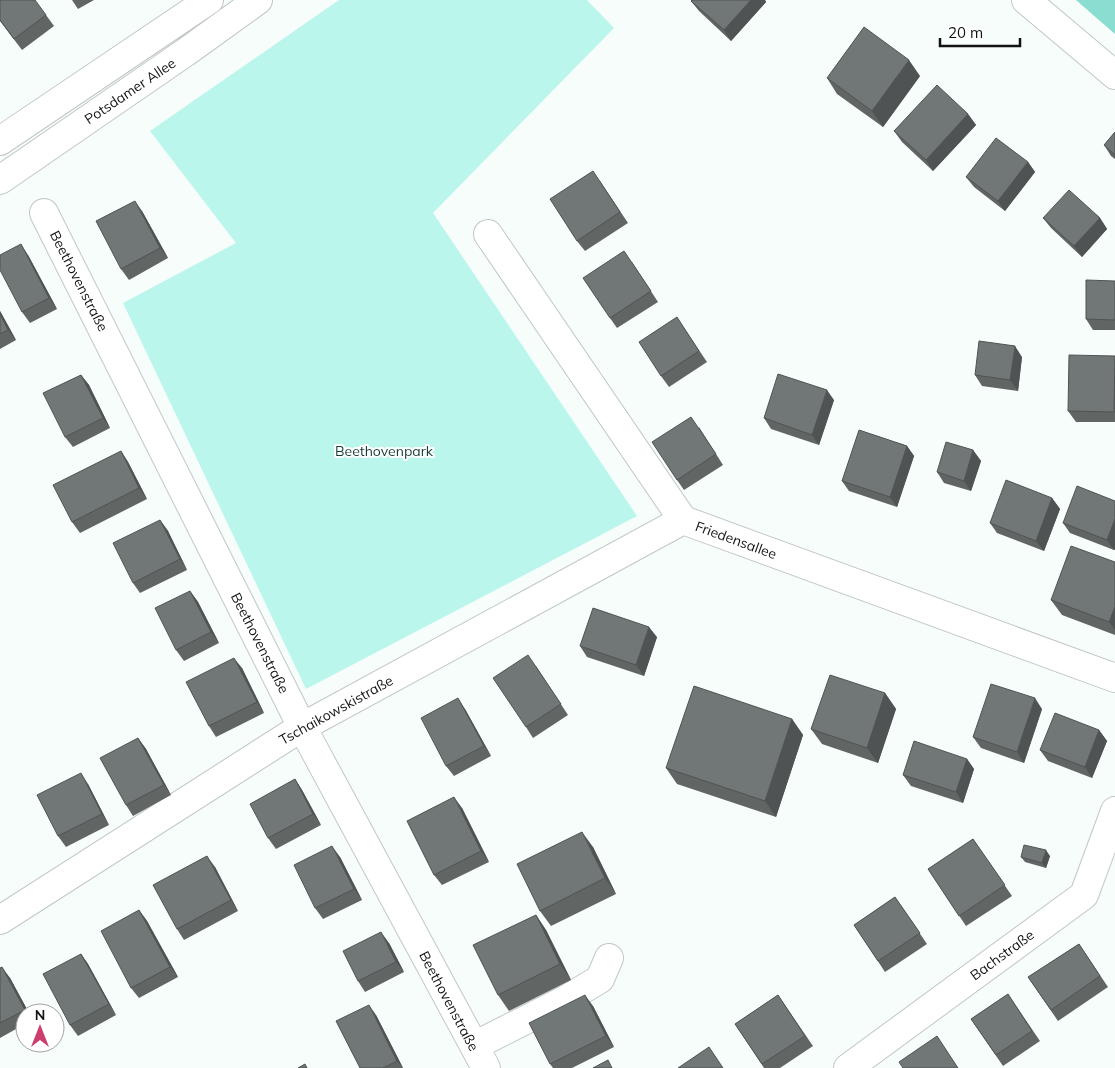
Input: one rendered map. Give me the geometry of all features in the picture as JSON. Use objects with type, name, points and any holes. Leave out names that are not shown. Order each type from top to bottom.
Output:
[{"type":"street","points":[[0,141],[209,0]]},
{"type":"street","name":"Potsdamer Allee","points":[[0,180],[258,0]]},
{"type":"street","points":[[1026,0],[1115,74]]},
{"type":"street","name":"Beethovenstraße","points":[[44,213],[302,727],[480,1057]]},
{"type":"street","name":"Friedensallee","points":[[488,234],[683,520],[1115,678]]},
{"type":"street","name":"Tschaikowskistraße","points":[[0,920],[302,727],[683,520]]},
{"type":"street","name":"Bachstraße","points":[[848,1068],[1084,895],[1115,811]]},
{"type":"street","points":[[480,1057],[600,979],[609,958]]},
{"type":"green space","name":"Beethovenpark","points":[[339,0],[587,0],[614,28],[433,213],[637,516],[306,689],[123,303],[236,243],[150,131]]},
{"type":"shaded area","points":[[1076,0],[1115,0],[1115,34]]},
{"type":"building","points":[[0,0],[35,0],[46,15],[14,39],[0,20]]},
{"type":"building","points":[[692,0],[751,0],[724,30]]},
{"type":"building","points":[[864,27],[909,60],[872,111],[827,78]]},
{"type":"building","points":[[937,85],[968,114],[926,160],[894,131]]},
{"type":"building","points":[[1115,132],[1115,155],[1104,145]]},
{"type":"building","points":[[996,138],[1028,162],[998,201],[966,177]]},
{"type":"building","points":[[593,171],[620,212],[577,241],[550,199]]},
{"type":"building","points":[[1069,190],[1100,218],[1074,246],[1043,218]]},
{"type":"building","points":[[135,201],[160,248],[121,269],[96,221]]},
{"type":"building","points":[[21,244],[49,298],[22,312],[0,270],[0,255]]},
{"type":"building","points":[[624,251],[651,291],[610,318],[583,278]]},
{"type":"building","points":[[1086,280],[1115,281],[1115,320],[1086,319]]},
{"type":"building","points":[[0,314],[8,330],[0,334]]},
{"type":"building","points":[[677,317],[699,351],[661,376],[639,342]]},
{"type":"building","points":[[979,341],[1015,346],[1010,380],[975,375]]},
{"type":"building","points":[[1069,355],[1115,356],[1114,412],[1068,411]]},
{"type":"building","points":[[778,374],[827,390],[812,435],[764,418]]},
{"type":"building","points":[[81,375],[103,418],[65,437],[43,393]]},
{"type":"building","points":[[691,417],[716,454],[677,480],[652,442]]},
{"type":"building","points":[[859,430],[907,446],[890,497],[842,481]]},
{"type":"building","points":[[946,442],[973,450],[964,481],[937,472]]},
{"type":"building","points":[[121,451],[139,488],[72,522],[53,485]]},
{"type":"building","points":[[1006,480],[1052,498],[1036,541],[990,523]]},
{"type":"building","points":[[1077,486],[1115,501],[1115,519],[1107,540],[1063,523]]},
{"type":"building","points":[[160,520],[180,559],[133,583],[113,543]]},
{"type":"building","points":[[1071,546],[1115,562],[1115,607],[1109,622],[1051,600]]},
{"type":"building","points":[[190,591],[211,632],[176,650],[155,608]]},
{"type":"building","points":[[593,608],[649,627],[636,665],[580,646]]},
{"type":"building","points":[[528,655],[561,704],[526,727],[493,678]]},
{"type":"building","points":[[234,658],[257,702],[209,726],[186,682]]},
{"type":"building","points":[[830,675],[885,693],[867,748],[811,729]]},
{"type":"building","points":[[991,684],[1035,698],[1017,752],[973,737]]},
{"type":"building","points":[[694,686],[792,719],[765,801],[666,768]]},
{"type":"building","points":[[458,698],[484,746],[446,766],[421,718]]},
{"type":"building","points":[[1055,713],[1099,730],[1085,767],[1040,750]]},
{"type":"building","points":[[138,738],[164,785],[126,805],[100,758]]},
{"type":"building","points":[[914,741],[967,759],[956,792],[903,775]]},
{"type":"building","points":[[81,773],[102,814],[58,836],[37,795]]},
{"type":"building","points":[[295,779],[313,814],[268,838],[250,804]]},
{"type":"building","points":[[454,797],[481,851],[434,875],[407,821]]},
{"type":"building","points":[[582,832],[605,878],[540,911],[517,864]]},
{"type":"building","points":[[973,839],[1005,885],[959,916],[928,869]]},
{"type":"building","points":[[1024,845],[1046,850],[1042,863],[1021,857]]},
{"type":"building","points":[[332,846],[354,889],[315,908],[294,865]]},
{"type":"building","points":[[207,856],[231,900],[177,929],[153,885]]},
{"type":"building","points":[[895,897],[920,933],[878,961],[854,925]]},
{"type":"building","points":[[139,910],[170,967],[131,988],[101,931]]},
{"type":"building","points":[[536,915],[560,964],[498,995],[473,945]]},
{"type":"building","points":[[381,932],[396,962],[358,981],[343,951]]},
{"type":"building","points":[[1079,944],[1100,976],[1051,1010],[1028,977]]},
{"type":"building","points":[[81,954],[109,1004],[70,1025],[65,1016],[65,1003],[58,1003],[43,974]]},
{"type":"building","points":[[2,967],[21,1003],[15,1003],[15,1015],[0,1023],[0,968]]},
{"type":"building","points":[[1008,994],[1032,1031],[996,1055],[971,1019]]},
{"type":"building","points":[[585,995],[606,1036],[550,1064],[529,1023]]},
{"type":"building","points":[[778,995],[805,1036],[762,1064],[735,1024]]},
{"type":"building","points":[[369,1005],[397,1061],[383,1068],[360,1068],[336,1021]]},
{"type":"building","points":[[937,1036],[958,1068],[903,1068],[899,1062]]},
{"type":"building","points":[[709,1047],[723,1068],[678,1068]]},
{"type":"building","points":[[608,1060],[612,1068],[593,1068]]},
{"type":"building","points":[[305,1064],[307,1068],[298,1068]]}]
